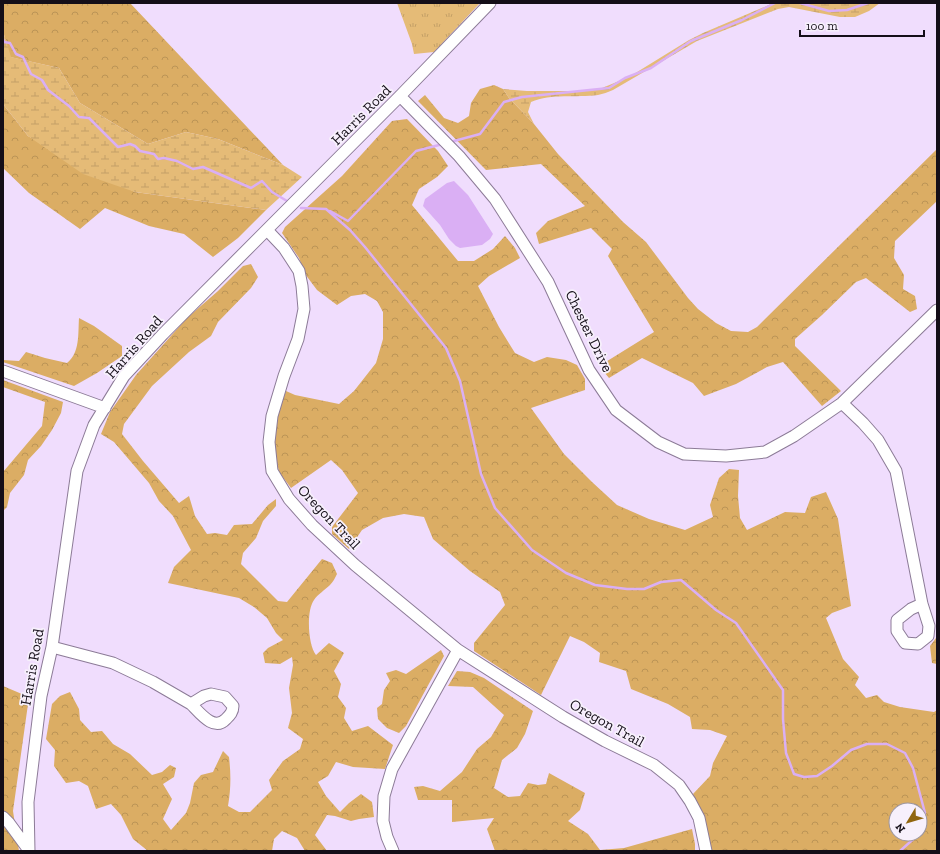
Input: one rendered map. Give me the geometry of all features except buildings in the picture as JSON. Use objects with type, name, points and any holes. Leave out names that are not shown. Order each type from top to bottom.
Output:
[{"type":"street","name":"Harris Road","points":[[28,850],[28,802],[41,696],[52,647],[77,470],[94,425],[124,376],[163,334],[400,96],[490,3]]},
{"type":"street","name":"Chester Drive","points":[[400,96],[458,156],[495,199],[548,282],[589,370],[616,410],[658,442],[684,454],[726,456],[765,452],[794,436],[842,403],[937,310]]},
{"type":"street","name":"Oregon Trail","points":[[267,230],[284,248],[299,271],[304,309],[298,339],[284,376],[272,416],[269,442],[272,471],[289,499],[312,524],[355,565],[458,650],[563,717],[605,741],[654,766],[679,785],[699,818],[706,851]]},
{"type":"street","points":[[3,371],[105,408]]},
{"type":"street","points":[[842,403],[878,440],[896,471],[922,604]]},
{"type":"street","points":[[52,647],[113,663],[153,682],[191,704]]},
{"type":"street","points":[[392,851],[386,837],[383,821],[384,796],[392,769],[458,650]]},
{"type":"street","points":[[3,817],[28,850]]},
{"type":"green space","points":[[3,3],[130,3],[283,165],[218,139],[186,132],[148,144],[80,103],[59,68],[10,57],[3,31]]},
{"type":"green space","points":[[397,3],[480,3],[434,52],[414,54],[412,44]]},
{"type":"green space","points":[[771,3],[880,3],[869,11],[855,17],[840,17],[789,7],[778,9],[697,41],[613,90],[598,95],[564,96],[539,99],[531,102],[528,112],[534,124],[509,98],[503,89],[527,91],[587,91],[602,88],[629,77],[689,40]]},
{"type":"green space","points":[[3,31],[11,57],[59,68],[80,103],[148,144],[186,132],[218,139],[283,165],[302,177],[266,210],[135,192],[83,174],[28,136],[3,104]]},
{"type":"green space","points":[[494,85],[503,89],[509,98],[534,124],[558,154],[623,222],[646,242],[698,309],[716,323],[731,331],[748,332],[757,327],[937,149],[937,201],[895,241],[894,258],[904,275],[903,289],[915,296],[917,309],[910,312],[866,278],[856,282],[795,339],[795,346],[841,391],[822,406],[783,362],[767,367],[736,384],[704,396],[693,383],[642,358],[609,378],[604,372],[604,363],[654,332],[608,256],[612,249],[591,228],[539,244],[536,233],[548,221],[585,206],[541,164],[486,170],[418,101],[425,95],[444,118],[458,123],[469,116],[471,103],[480,89]]},
{"type":"green space","points":[[3,104],[28,136],[135,192],[266,210],[238,238],[213,257],[184,234],[149,226],[105,208],[80,229],[29,193],[3,168]]},
{"type":"green space","points":[[407,119],[438,151],[448,166],[437,177],[419,189],[412,205],[458,261],[474,261],[493,249],[505,236],[515,248],[520,258],[489,276],[478,286],[499,327],[515,353],[534,362],[547,357],[566,360],[577,365],[585,379],[585,390],[531,408],[564,454],[617,505],[649,519],[685,530],[713,517],[710,505],[719,478],[729,469],[739,470],[738,496],[740,518],[747,530],[785,512],[805,513],[811,497],[826,492],[838,519],[851,606],[832,613],[826,618],[843,659],[859,677],[855,685],[866,698],[877,695],[884,702],[900,707],[934,712],[937,710],[937,851],[711,851],[707,829],[693,794],[710,776],[713,763],[727,736],[710,730],[692,729],[690,717],[668,704],[631,689],[626,671],[599,662],[600,653],[584,642],[570,636],[541,695],[474,651],[474,643],[505,605],[500,592],[470,571],[433,539],[424,517],[404,514],[383,518],[362,530],[349,549],[332,534],[332,527],[358,493],[342,470],[331,460],[291,488],[279,472],[273,443],[276,419],[286,391],[295,395],[339,404],[354,391],[376,363],[383,339],[383,312],[377,301],[365,294],[351,296],[337,305],[317,290],[305,274],[299,258],[282,233],[285,227],[342,176],[392,121]]},
{"type":"green space","points":[[251,264],[258,277],[251,288],[218,322],[211,336],[189,352],[152,386],[124,424],[122,434],[179,503],[189,496],[195,516],[207,534],[215,533],[227,535],[234,525],[252,524],[268,505],[276,499],[276,506],[263,521],[256,538],[243,553],[241,564],[278,601],[287,602],[322,559],[332,563],[337,574],[334,580],[317,596],[311,605],[309,628],[313,650],[316,655],[329,643],[344,653],[334,671],[341,684],[338,697],[346,708],[344,718],[352,731],[368,726],[393,745],[385,769],[353,767],[336,762],[328,776],[318,782],[326,796],[340,812],[361,794],[372,802],[374,817],[351,821],[327,815],[315,835],[327,851],[305,851],[297,838],[282,831],[274,839],[272,851],[148,851],[133,839],[121,815],[111,804],[96,809],[88,786],[79,781],[66,783],[54,766],[55,750],[46,739],[52,704],[60,696],[70,692],[79,709],[80,720],[91,732],[102,731],[113,744],[130,754],[152,775],[162,772],[170,765],[176,768],[174,777],[163,784],[172,799],[163,819],[171,830],[186,813],[190,803],[194,783],[201,775],[213,772],[223,751],[229,757],[230,763],[228,806],[239,812],[250,812],[272,790],[269,780],[283,761],[300,749],[303,739],[288,728],[292,713],[289,688],[293,665],[292,657],[280,664],[265,663],[263,653],[268,648],[283,640],[276,633],[267,618],[254,607],[239,598],[168,583],[174,567],[191,550],[173,516],[159,501],[149,483],[114,442],[101,434],[110,412],[136,375],[187,318],[218,291],[243,266]]},
{"type":"green space","points":[[79,318],[94,326],[122,346],[122,356],[74,386],[3,362],[3,360],[19,361],[26,352],[67,363],[74,354],[78,343]]},
{"type":"green space","points":[[3,380],[63,402],[61,413],[52,430],[41,446],[28,460],[24,475],[10,493],[7,507],[3,511],[3,472],[42,426],[45,402],[3,387]]},
{"type":"green space","points":[[936,638],[937,664],[932,663],[930,646]]},
{"type":"green space","points":[[441,650],[444,656],[406,726],[399,733],[387,728],[378,719],[377,708],[382,704],[384,690],[390,681],[386,673],[396,670],[406,674]]},
{"type":"green space","points":[[457,671],[470,672],[484,678],[533,711],[525,734],[517,748],[502,760],[494,788],[508,797],[520,796],[528,783],[538,785],[546,784],[549,773],[585,793],[580,810],[568,821],[588,834],[600,850],[624,848],[692,829],[695,851],[495,851],[487,829],[494,818],[452,822],[452,800],[418,800],[414,787],[423,786],[440,791],[462,772],[477,749],[491,737],[504,715],[473,687],[448,686]]},
{"type":"green space","points":[[3,686],[29,697],[13,811],[19,851],[3,851]]},
{"type":"shaded area","points":[[454,181],[468,195],[493,234],[490,239],[482,245],[460,248],[456,246],[423,206],[425,199],[447,183]]},
{"type":"waterway","points":[[454,141],[480,134],[504,102],[522,97],[609,88],[625,78],[651,68],[691,41],[742,20],[775,3]]},
{"type":"waterway","points":[[800,3],[829,11],[847,10],[868,3]]},
{"type":"waterway","points":[[3,39],[4,42],[10,43],[16,54],[23,57],[31,74],[42,80],[48,90],[69,106],[79,117],[89,118],[118,147],[130,144],[135,146],[140,151],[154,154],[158,159],[164,158],[177,161],[193,169],[203,167],[251,188],[262,181],[272,192],[287,201]]},
{"type":"waterway","points":[[330,211],[348,221],[416,151],[439,145]]},
{"type":"waterway","points":[[301,208],[326,209]]},
{"type":"waterway","points":[[326,209],[350,230],[365,247],[446,348],[460,381],[481,474],[495,508],[532,550],[566,573],[595,585],[627,589],[644,589],[661,582],[681,580],[716,610],[736,623],[783,690],[783,719],[786,753],[794,774],[804,777],[817,776],[851,750],[867,744],[887,744],[905,753],[913,768],[922,802]]},
{"type":"waterway","points":[[900,851],[910,842]]}]
